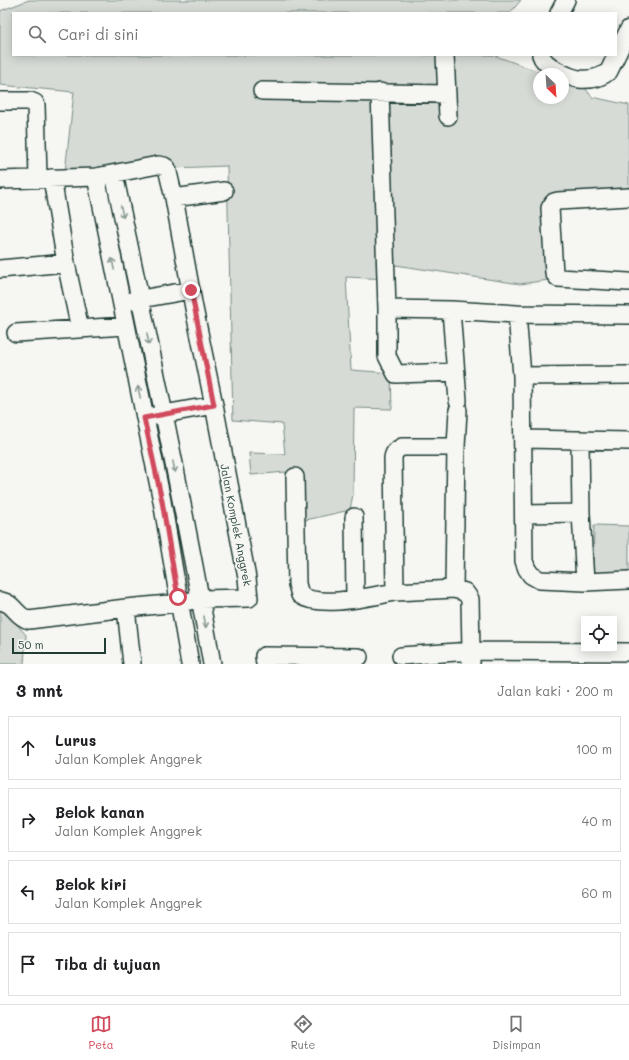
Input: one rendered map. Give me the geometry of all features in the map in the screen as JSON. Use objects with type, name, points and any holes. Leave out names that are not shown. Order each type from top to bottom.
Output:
[{"type":"street","points":[[560,12],[566,0]]},
{"type":"street","points":[[617,54],[629,29]]},
{"type":"street","points":[[446,56],[448,116]]},
{"type":"street","points":[[541,56],[542,60],[547,64],[565,74],[580,79],[596,78],[605,74],[609,71],[616,56]]},
{"type":"street","points":[[262,91],[447,94]]},
{"type":"street","points":[[380,92],[387,309],[387,356],[396,374],[456,372]]},
{"type":"street","points":[[0,101],[30,101],[36,105],[45,178],[66,263],[80,329]]},
{"type":"street","name":"Jalan Komplek Anggrek","points":[[0,180],[96,177],[158,166],[164,166],[168,170],[250,598],[201,599],[179,603],[29,620],[21,616],[8,603],[0,601]]},
{"type":"street","points":[[114,174],[164,414],[201,599],[212,664]]},
{"type":"street","points":[[96,177],[125,326],[162,501],[190,664]]},
{"type":"street","points":[[174,198],[224,190]]},
{"type":"street","points":[[629,197],[558,201],[552,204],[550,208],[554,274],[558,278],[629,282]]},
{"type":"street","points":[[0,269],[66,263]]},
{"type":"street","points":[[121,302],[191,290]]},
{"type":"street","points":[[387,309],[451,310],[517,314],[629,315]]},
{"type":"street","points":[[451,310],[458,406],[454,589]]},
{"type":"street","points":[[517,314],[522,376],[524,560],[527,569],[531,575],[540,580],[585,582],[629,580]]},
{"type":"street","points":[[16,333],[125,326]]},
{"type":"street","points":[[522,376],[629,375]]},
{"type":"street","points":[[144,418],[214,405]]},
{"type":"street","points":[[523,439],[580,442],[629,442]]},
{"type":"street","points":[[580,442],[585,582]]},
{"type":"street","points":[[395,592],[394,453],[402,447],[456,447]]},
{"type":"street","points":[[294,477],[298,592],[300,595],[304,598],[333,601],[379,596],[395,592],[454,589],[465,592],[470,599],[471,657]]},
{"type":"street","points":[[524,514],[582,513]]},
{"type":"street","points":[[354,517],[355,599]]},
{"type":"street","points":[[126,608],[132,664]]},
{"type":"street","points":[[401,656],[471,657],[629,652]]},
{"type":"street","points":[[265,664],[264,656],[359,657]]},
{"type":"shaded area","points":[[29,0],[521,0],[511,12],[12,12],[12,56],[496,56],[533,70],[533,104],[569,104],[569,82],[585,88],[592,97],[629,105],[629,192],[544,198],[549,280],[520,284],[389,264],[388,279],[346,277],[351,370],[391,373],[392,409],[354,408],[353,494],[350,510],[288,524],[286,472],[251,475],[249,453],[285,454],[282,424],[233,420],[227,166],[65,172],[74,92],[0,85],[0,11]]},
{"type":"shaded area","points":[[594,525],[629,526],[629,574],[593,575]]},
{"type":"shaded area","points":[[0,608],[3,608],[26,635],[24,664],[0,664]]},
{"type":"route","points":[[178,597],[162,501],[144,418],[214,405],[191,290]]}]
